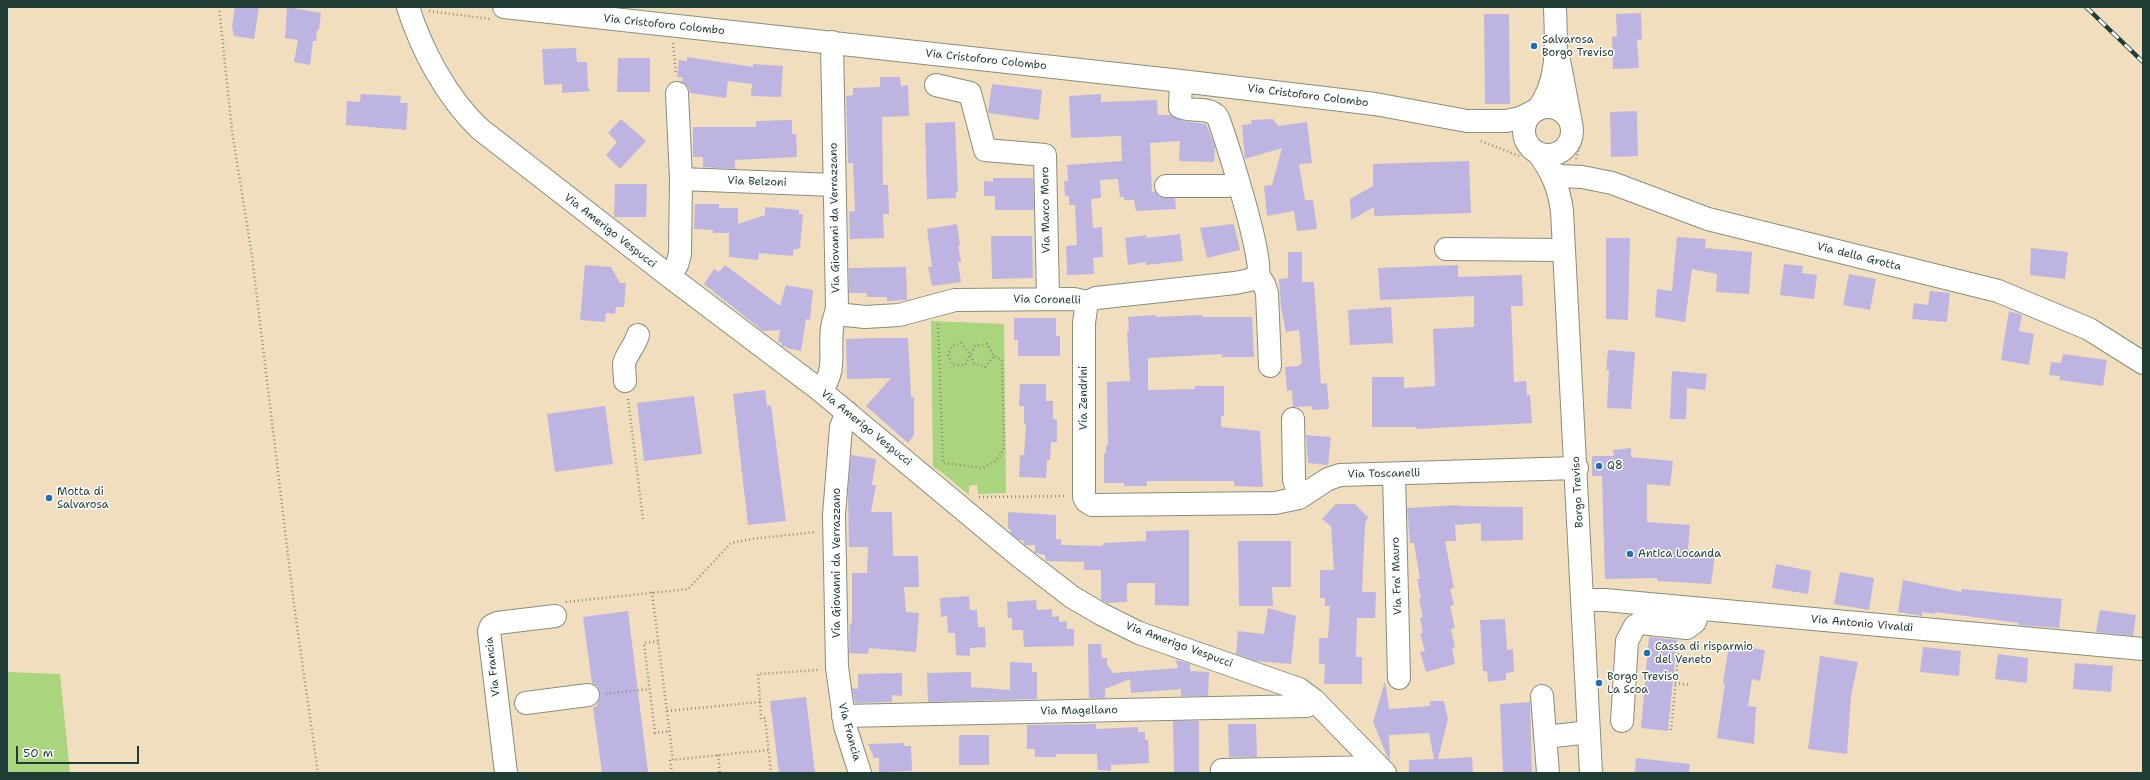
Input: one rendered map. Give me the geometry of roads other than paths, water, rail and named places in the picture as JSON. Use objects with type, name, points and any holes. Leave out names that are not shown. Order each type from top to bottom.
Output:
[{"type":"street","name":"Via Amerigo Vespucci","points":[[408,7],[439,76],[463,112],[508,152],[821,391],[1041,574],[1082,604],[1139,632],[1288,684],[1314,700],[1382,770]]},
{"type":"street","name":"Via Cristoforo Colombo","points":[[504,7],[832,42],[1390,106],[1471,130],[1532,154]]},
{"type":"street","name":"Borgo Treviso","points":[[1555,7],[1556,48],[1571,130],[1567,158],[1558,174],[1562,212],[1591,773]]},
{"type":"street","name":"Via Giovanni da Verrazzano","points":[[821,391],[828,380],[832,368],[832,328],[836,314],[832,42]]},
{"type":"street","name":"Borgo Treviso","points":[[1532,154],[1524,128],[1526,120],[1536,110],[1549,89],[1556,48]]},
{"type":"street","points":[[1181,81],[1179,98],[1181,108],[1212,112],[1218,117],[1257,253],[1258,275],[1268,293],[1270,366]]},
{"type":"street","name":"Via Marco Moro","points":[[936,85],[970,93],[985,150],[1045,155],[1048,299]]},
{"type":"street","points":[[669,276],[675,268],[680,254],[681,180],[677,93]]},
{"type":"street","name":"Via Cristoforo Colombo","points":[[1471,130],[1520,118],[1548,106],[1559,108],[1569,117],[1571,130]]},
{"type":"street","points":[[1532,154],[1556,154],[1565,148],[1571,130]]},
{"type":"street","points":[[1532,154],[1558,174]]},
{"type":"street","name":"Via della Grotta","points":[[1558,174],[1612,183],[1708,219],[1998,291],[2089,329],[2143,363]]},
{"type":"street","name":"Via Belzoni","points":[[681,180],[834,185]]},
{"type":"street","points":[[1166,186],[1226,186],[1238,184]]},
{"type":"street","points":[[1446,249],[1492,244],[1564,250]]},
{"type":"street","name":"Via Coronelli","points":[[836,314],[865,317],[886,316],[913,312],[955,300],[1074,299],[1087,302],[1096,298],[1235,283],[1250,280],[1258,275]]},
{"type":"street","name":"Via Zendrini","points":[[1077,495],[1084,323],[1087,302]]},
{"type":"street","points":[[626,386],[624,364],[629,352],[635,344],[638,335]]},
{"type":"street","name":"Via Giovanni da Verrazzano","points":[[829,668],[834,515],[841,427],[847,412]]},
{"type":"street","points":[[1293,419],[1294,480],[1300,497]]},
{"type":"street","name":"Via Toscanelli","points":[[1077,495],[1089,504],[1100,506],[1275,503],[1300,497],[1336,476],[1576,468]]},
{"type":"street","name":"Via Fra' Mauro","points":[[1394,474],[1400,678]]},
{"type":"street","name":"Via Antonio Vivaldi","points":[[1582,600],[1605,600],[2143,649]]},
{"type":"street","points":[[1622,721],[1627,641],[1635,626],[1640,623],[1687,628],[1695,622],[1699,609]]},
{"type":"street","name":"Via Francia","points":[[506,773],[489,632],[491,626],[497,623],[558,611]]},
{"type":"street","name":"Via Francia","points":[[829,668],[860,773]]},
{"type":"street","points":[[526,702],[594,695]]},
{"type":"street","points":[[1542,696],[1548,773]]},
{"type":"street","name":"Via Magellano","points":[[843,716],[1307,706],[1314,700]]},
{"type":"street","points":[[1546,737],[1589,732]]},
{"type":"street","points":[[1222,773],[1222,770],[1382,770]]},
{"type":"railway","points":[[2086,7],[2143,62]]},
{"type":"place","name":"Salvarosa Borgo Treviso","points":[[1534,46]]},
{"type":"place","name":"Q8","points":[[1599,466]]},
{"type":"place","name":"Motta di Salvarosa","points":[[49,498]]},
{"type":"place","name":"Antica Locanda","points":[[1630,554]]},
{"type":"place","name":"Cassa di risparmio del Veneto","points":[[1647,653]]},
{"type":"place","name":"Borgo Treviso La Scoa","points":[[1599,683]]}]
